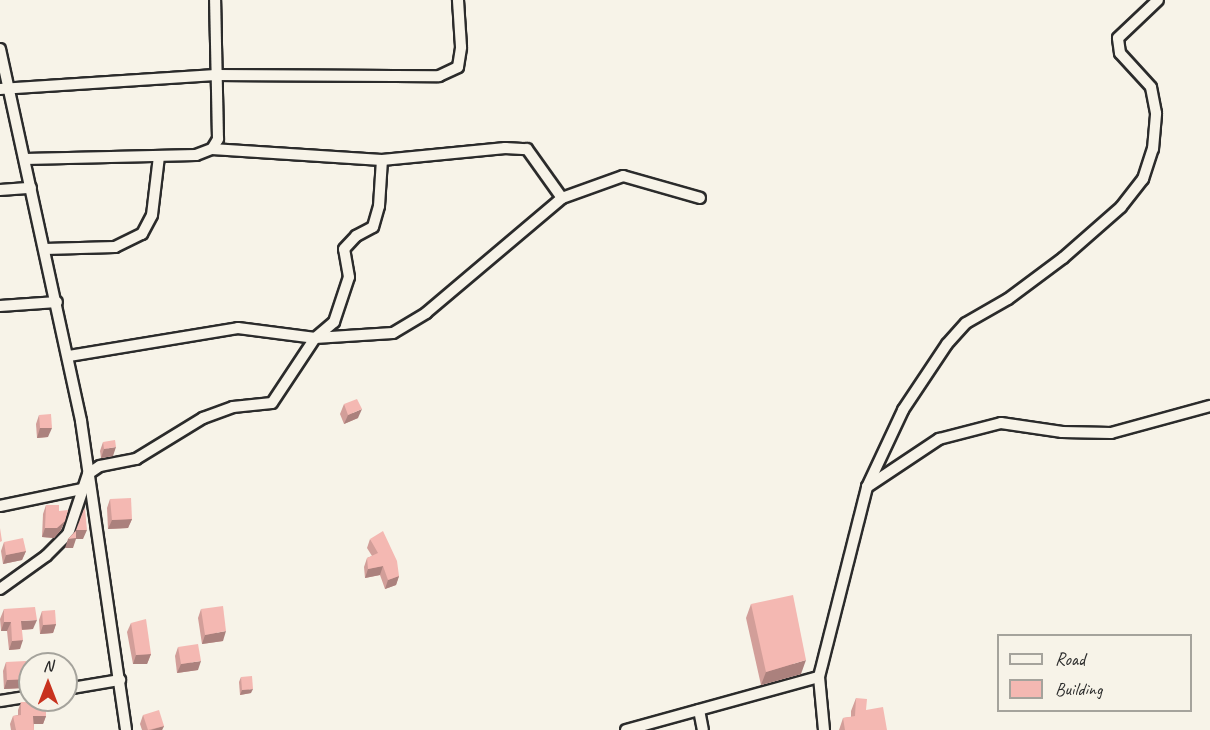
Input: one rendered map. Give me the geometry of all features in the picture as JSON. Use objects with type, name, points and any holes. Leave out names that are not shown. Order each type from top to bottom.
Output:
[{"type":"street","points":[[212,149],[218,139],[215,0]]},
{"type":"street","points":[[4,88],[216,75],[439,76],[458,67],[461,47],[458,0]]},
{"type":"street","points":[[824,730],[819,677],[828,629],[867,487],[903,410],[947,344],[966,323],[1008,299],[1063,258],[1121,207],[1143,178],[1153,149],[1156,113],[1151,87],[1120,53],[1118,38],[1158,0]]},
{"type":"street","points":[[0,49],[4,88],[25,159],[69,356],[88,474],[87,489],[120,680],[126,730]]},
{"type":"street","points":[[25,159],[196,155],[212,149],[382,160],[504,148],[527,149],[562,198]]},
{"type":"street","points":[[45,249],[115,247],[142,234],[152,215],[159,156]]},
{"type":"street","points":[[88,474],[100,466],[136,459],[203,418],[233,407],[272,403],[315,339],[334,322],[349,277],[344,249],[356,236],[373,227],[379,206],[382,160]]},
{"type":"street","points":[[69,356],[238,328],[315,339],[357,339],[393,333],[426,313],[562,198],[623,176],[700,198]]},
{"type":"street","points":[[0,190],[31,188]]},
{"type":"street","points":[[0,306],[57,302]]},
{"type":"street","points":[[867,487],[939,439],[1001,423],[1062,432],[1111,433],[1210,406]]},
{"type":"street","points":[[0,507],[87,489]]},
{"type":"street","points":[[0,590],[46,556],[68,534],[87,489]]},
{"type":"street","points":[[626,730],[819,677]]},
{"type":"street","points":[[78,687],[120,680]]},
{"type":"street","points":[[0,701],[18,698]]},
{"type":"street","points":[[699,710],[703,730]]},
{"type":"building","points":[[357,399],[362,409],[348,415],[344,404]]},
{"type":"building","points":[[51,414],[52,428],[40,428],[39,415]]},
{"type":"building","points":[[115,440],[116,447],[104,449],[103,442]]},
{"type":"building","points":[[131,498],[132,519],[112,520],[110,499]]},
{"type":"building","points":[[46,505],[59,505],[59,511],[68,510],[65,521],[57,528],[45,528]]},
{"type":"building","points":[[84,509],[87,530],[76,530]]},
{"type":"building","points":[[76,531],[76,538],[68,539]]},
{"type":"building","points":[[383,531],[397,561],[399,576],[388,580],[383,566],[368,569],[367,558],[378,553],[370,539]]},
{"type":"building","points":[[23,538],[26,551],[6,555],[4,542]]},
{"type":"building","points":[[793,595],[806,660],[766,672],[751,604]]},
{"type":"building","points":[[223,606],[226,631],[205,635],[201,609]]},
{"type":"building","points":[[35,607],[37,620],[21,621],[23,640],[12,641],[11,622],[4,622],[4,609]]},
{"type":"building","points":[[55,610],[56,624],[43,625],[42,611]]},
{"type":"building","points":[[146,619],[151,654],[136,655],[131,623]]},
{"type":"building","points":[[198,644],[201,661],[181,664],[178,647]]},
{"type":"building","points":[[18,661],[18,679],[7,680],[6,662]]},
{"type":"building","points":[[252,676],[253,689],[242,690],[241,677]]},
{"type":"building","points":[[856,698],[867,699],[866,710],[883,707],[887,730],[845,730],[843,718],[855,716]]},
{"type":"building","points":[[159,710],[164,726],[148,730],[143,715]]},
{"type":"building","points":[[21,712],[46,712],[46,716],[33,716],[34,730],[16,730],[13,716],[21,715]]}]
